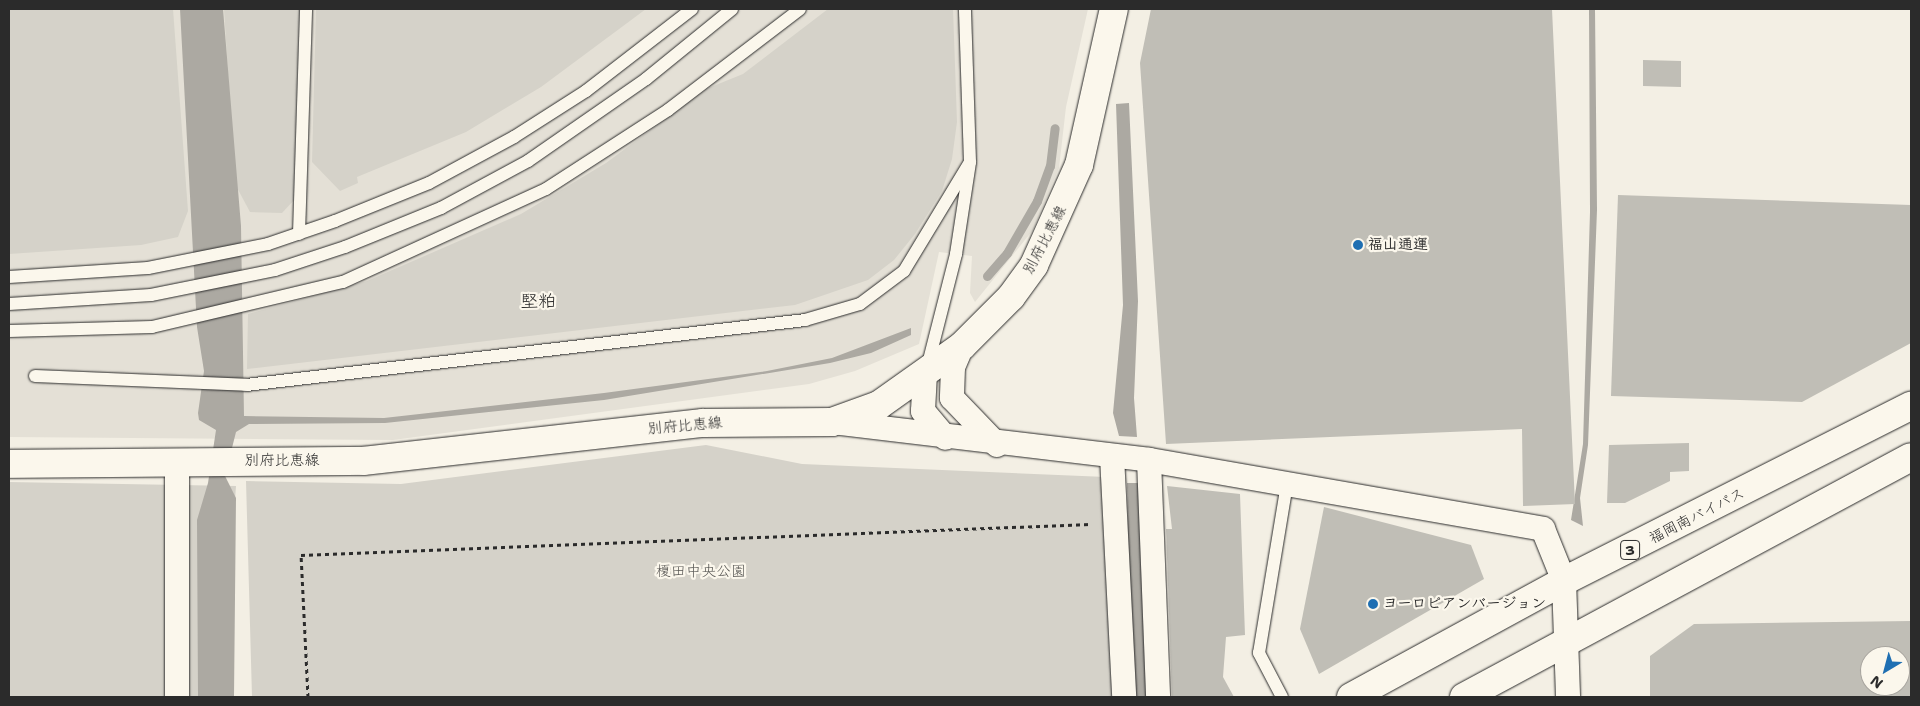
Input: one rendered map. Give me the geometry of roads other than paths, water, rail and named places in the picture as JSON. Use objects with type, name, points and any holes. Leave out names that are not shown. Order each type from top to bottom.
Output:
[{"type":"main road","name":"別府比恵線","points":[[9,464],[363,461],[702,423],[832,422],[879,405],[962,346],[1011,297],[1052,233],[1079,165],[1114,9]]},
{"type":"main road","name":"福岡南バイパス","points":[[1352,697],[1564,581],[1911,406]]},
{"type":"main road","points":[[1464,697],[1911,457]]},
{"type":"street","points":[[962,346],[953,367],[952,398],[997,445]]},
{"type":"street","points":[[925,372],[923,411],[946,438]]},
{"type":"street","points":[[832,422],[997,445],[1149,460],[1543,529],[1564,581],[1568,697]]},
{"type":"street","points":[[1112,456],[1124,697]]},
{"type":"street","points":[[1149,460],[1158,697]]},
{"type":"street","points":[[177,697],[188,462]]},
{"type":"lane","points":[[299,234],[306,9]]},
{"type":"lane","points":[[9,277],[148,268],[299,234],[429,183],[514,137],[586,91],[692,9]]},
{"type":"lane","points":[[9,304],[151,295],[276,270],[353,244],[441,208],[528,160],[646,79],[732,9]]},
{"type":"lane","points":[[9,331],[152,326],[252,306],[343,282],[546,189],[668,110],[800,9]]},
{"type":"lane","points":[[925,372],[956,254],[970,162],[965,9]]},
{"type":"lane","points":[[35,376],[192,386],[246,385],[805,320],[860,304],[904,272],[970,162]]},
{"type":"lane","points":[[1282,697],[1259,654],[1287,484]]},
{"type":"waterway","points":[[987,276],[1007,253],[1037,201],[1050,166],[1055,128]]},
{"type":"place","name":"福山通運","points":[[1358,245]]},
{"type":"place","name":"ヨーロピアンバージョン","points":[[1373,604]]},
{"type":"district","name":"堅粕","points":[[538,301]]},
{"type":"park label","name":"榎田中央公園","points":[[701,572]]}]
